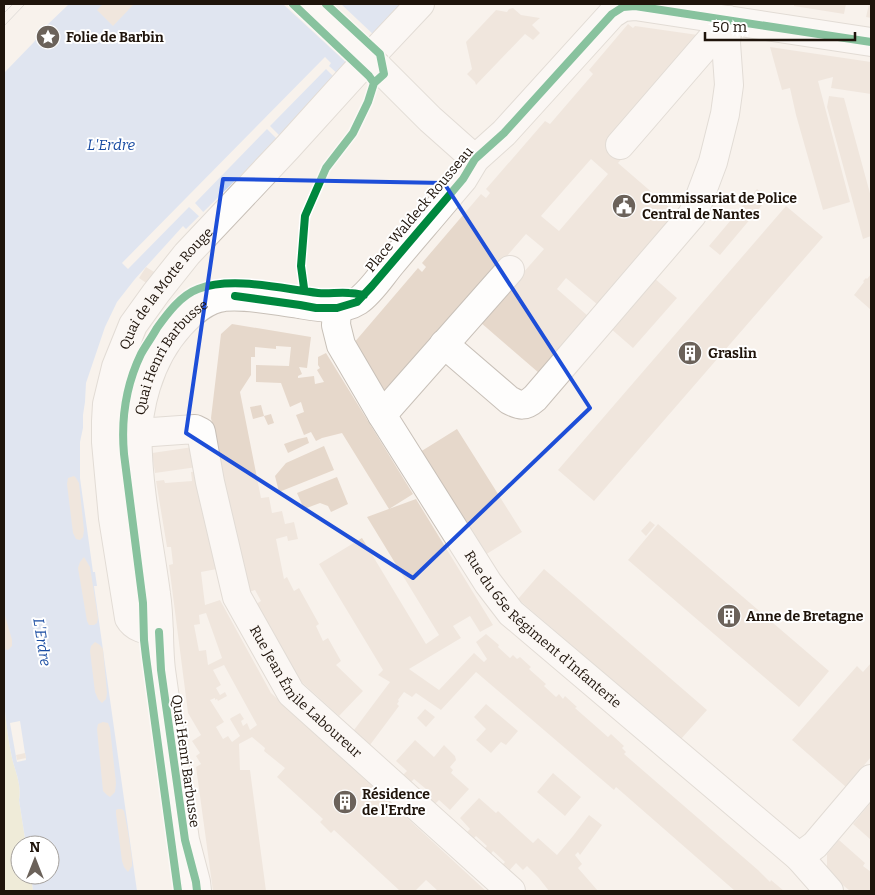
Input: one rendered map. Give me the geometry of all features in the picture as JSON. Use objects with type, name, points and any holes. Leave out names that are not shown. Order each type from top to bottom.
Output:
[{"type":"street","name":"Place Waldeck Rousseau","points":[[312,4],[430,120],[475,159]]},
{"type":"street","name":"Quai de la Motte Rouge","points":[[159,632],[144,630],[129,618],[113,518],[107,450],[107,404],[111,382],[126,341],[133,325],[187,254],[281,156],[420,4]]},
{"type":"street","name":"Place Waldeck Rousseau","points":[[235,296],[316,308],[337,308],[357,302],[463,179],[475,159],[504,134],[612,14],[623,7],[635,6],[871,42]]},
{"type":"street","points":[[620,145],[728,20]]},
{"type":"street","points":[[444,344],[509,400],[524,405],[530,403],[535,398],[692,215],[713,162],[725,114],[729,85],[726,43],[728,20]]},
{"type":"street","points":[[382,415],[510,270]]},
{"type":"street","name":"Quai Henri Barbusse","points":[[197,891],[185,840],[161,670],[159,613],[143,502],[138,454],[138,433],[144,396],[150,376],[159,356],[175,331],[203,304],[218,298],[235,296]]},
{"type":"street","name":"Rue du 65e Régiment d'Infanterie","points":[[337,308],[336,325],[341,345],[382,415],[488,583],[511,613],[799,856],[829,891]]},
{"type":"street","name":"Rue Jean Émile Laboureur","points":[[138,433],[195,429],[200,432],[238,597],[291,693],[511,891]]},
{"type":"street","points":[[799,856],[815,845],[871,779]]},
{"type":"highlighted area","points":[[223,179],[444,183],[590,408],[413,578],[186,433]]},
{"type":"green space","points":[[4,703],[7,730],[19,784],[19,800],[24,835],[10,835],[10,885],[32,885],[33,891],[4,891]]},
{"type":"water","name":"L'Erdre","points":[[69,4],[405,4],[337,80],[186,229],[183,226],[135,279],[117,302],[105,327],[86,383],[83,428],[80,442],[80,478],[93,572],[95,572],[97,586],[94,586],[137,891],[33,891],[32,885],[60,885],[60,835],[24,835],[19,800],[19,784],[7,730],[4,703],[4,73],[34,42],[45,27]]},
{"type":"pier","points":[[283,4],[341,4],[376,37],[349,65]]},
{"type":"pier","points":[[325,57],[331,63],[329,66],[339,75],[337,80],[326,69],[270,126],[282,138],[279,141],[267,129],[195,203],[205,214],[201,218],[189,207],[128,269],[122,263]]},
{"type":"pier","points":[[20,721],[26,760],[17,762],[10,723]]},
{"type":"building","points":[[103,4],[134,4],[113,26],[97,10]]},
{"type":"building","points":[[794,4],[846,4],[844,14],[794,6]]},
{"type":"building","points":[[869,4],[871,4],[871,18],[866,17]]},
{"type":"building","points":[[513,8],[521,15],[540,18],[532,25],[540,33],[533,40],[525,34],[476,85],[467,74],[472,69],[466,42],[496,10],[507,12]]},
{"type":"building","name":"Commissariat de Police Central de Nantes","points":[[628,24],[633,28],[635,26],[698,35],[628,152],[618,163],[677,214],[598,305],[566,278],[557,289],[588,316],[539,373],[480,322],[544,249],[526,234],[386,396],[373,376],[375,374],[353,344],[418,268],[422,272],[426,267],[422,263],[481,194],[486,198],[490,193],[486,189],[545,121],[550,124],[593,74],[589,70]],"holes":[[[591,159],[608,174],[559,231],[541,216]]]},
{"type":"building","points":[[45,27],[58,35],[51,47],[37,38]]},
{"type":"building","points":[[770,47],[871,62],[871,94],[831,88],[833,77],[818,81],[850,202],[823,210],[790,88],[782,90]]},
{"type":"building","points":[[829,96],[844,98],[871,197],[871,236],[863,239],[827,107]]},
{"type":"building","points":[[757,189],[768,198],[720,255],[709,246]]},
{"type":"building","name":"Graslin","points":[[786,206],[823,237],[594,501],[558,470]]},
{"type":"building","points":[[146,267],[159,275],[152,287],[139,278]]},
{"type":"building","points":[[871,274],[871,310],[854,295],[863,281]]},
{"type":"building","points":[[653,277],[677,298],[633,348],[610,328]]},
{"type":"building","points":[[232,324],[311,337],[307,368],[299,367],[302,374],[298,378],[314,376],[315,384],[324,382],[317,370],[320,368],[318,357],[326,353],[413,494],[389,509],[342,433],[316,441],[311,432],[304,435],[296,415],[304,412],[301,402],[290,407],[281,383],[256,382],[256,365],[289,366],[291,347],[276,346],[276,349],[255,347],[255,357],[251,357],[251,375],[240,392],[261,498],[269,497],[272,513],[282,511],[285,524],[294,522],[298,539],[288,541],[287,536],[276,539],[284,579],[287,577],[294,591],[299,588],[319,624],[316,626],[323,641],[328,638],[341,661],[336,665],[363,691],[339,716],[295,676],[256,604],[261,601],[255,590],[249,592],[243,583],[211,418],[221,334]]},
{"type":"building","points":[[261,405],[264,416],[253,419],[250,407]]},
{"type":"building","points":[[271,414],[274,423],[268,425],[264,416]]},
{"type":"building","points":[[457,429],[522,532],[485,555],[420,452]]},
{"type":"building","points":[[307,437],[309,443],[288,453],[284,444]]},
{"type":"building","points":[[324,446],[334,470],[279,492],[275,476],[286,463]]},
{"type":"building","points":[[193,447],[197,467],[155,473],[152,453]]},
{"type":"building","points":[[198,471],[217,569],[201,572],[205,605],[220,600],[271,693],[373,787],[370,789],[374,793],[377,790],[486,891],[438,891],[426,880],[415,891],[400,891],[334,830],[331,833],[320,822],[323,819],[277,777],[285,768],[264,751],[265,748],[252,737],[239,744],[240,770],[250,770],[266,891],[213,891],[196,767],[201,764],[196,756],[200,753],[192,741],[201,735],[188,713],[169,565],[173,564],[171,547],[167,547],[156,481],[164,480],[165,483],[192,481],[191,472]],"holes":[[[206,613],[222,658],[208,665],[206,650],[199,651],[194,625],[200,624],[199,615]],[[224,665],[257,725],[250,730],[247,723],[243,726],[241,721],[244,719],[240,713],[231,718],[240,736],[232,742],[228,736],[223,739],[216,727],[224,722],[210,700],[215,698],[218,701],[227,696],[225,692],[220,695],[216,688],[221,685],[213,670]]]},
{"type":"building","points":[[74,476],[79,483],[84,530],[83,537],[80,540],[76,539],[73,533],[67,484],[68,478]]},
{"type":"building","points":[[337,477],[348,504],[331,512],[328,506],[320,503],[304,509],[297,493]]},
{"type":"building","points":[[416,499],[493,625],[480,632],[470,616],[453,626],[461,638],[409,669],[439,690],[474,653],[484,662],[487,659],[476,642],[486,634],[510,658],[513,655],[517,659],[520,657],[531,667],[529,669],[546,684],[544,686],[556,697],[559,694],[563,699],[565,696],[577,707],[575,708],[608,737],[611,734],[624,746],[622,748],[626,752],[624,754],[770,882],[771,880],[784,891],[735,891],[616,787],[614,790],[476,672],[441,710],[416,693],[412,697],[404,692],[398,700],[397,704],[399,706],[370,745],[354,730],[390,682],[378,675],[383,670],[319,564],[362,538],[426,644],[439,635],[367,517]]},
{"type":"building","points":[[650,521],[655,525],[646,536],[641,531]]},
{"type":"building","name":"Anne de Bretagne","points":[[658,524],[829,671],[799,707],[628,560]]},
{"type":"building","points":[[84,557],[90,567],[98,618],[97,623],[94,625],[89,625],[87,621],[78,568]]},
{"type":"building","points":[[544,569],[707,710],[681,739],[518,599]]},
{"type":"building","points":[[4,612],[12,640],[12,646],[8,650],[4,649]]},
{"type":"building","points":[[95,642],[103,649],[107,693],[106,699],[102,703],[95,692],[90,651],[91,646]]},
{"type":"building","points":[[871,663],[871,757],[846,787],[792,740],[857,666],[863,672]]},
{"type":"building","points":[[486,704],[518,731],[506,745],[501,742],[491,753],[476,740],[486,729],[474,717]]},
{"type":"building","points":[[425,709],[435,717],[426,727],[417,718]]},
{"type":"building","points":[[108,723],[110,728],[116,783],[115,792],[110,797],[103,791],[97,729],[98,724]]},
{"type":"building","points":[[415,740],[434,757],[444,745],[455,756],[456,760],[450,767],[453,770],[451,773],[469,789],[450,810],[439,800],[435,804],[422,792],[426,789],[414,779],[411,782],[403,775],[407,771],[396,761]]},
{"type":"building","points":[[25,753],[26,758],[17,760],[16,755]]},
{"type":"building","points":[[553,773],[581,797],[565,816],[537,792]]},
{"type":"building","points":[[479,798],[496,813],[498,811],[533,843],[538,838],[557,855],[589,815],[602,825],[580,855],[578,852],[575,855],[582,864],[578,868],[598,891],[549,891],[527,866],[523,870],[516,863],[508,872],[501,866],[505,862],[493,851],[490,855],[484,849],[487,846],[476,836],[473,839],[466,833],[470,829],[460,818]]},
{"type":"building","points":[[871,802],[871,840],[853,824]]},
{"type":"building","points":[[118,809],[124,811],[128,832],[132,866],[128,872],[122,861],[116,814]]},
{"type":"building","points":[[839,840],[865,863],[863,866],[871,872],[871,891],[850,891],[827,872],[827,854]]},
{"type":"tram line","points":[[4,13],[13,4]]},
{"type":"tram line","points":[[4,26],[25,4]]},
{"type":"cycle path","points":[[293,4],[369,76],[374,83]]},
{"type":"cycle path","points":[[303,291],[301,266],[305,216],[326,168],[353,133],[368,102],[374,83],[384,74],[380,54],[326,4]]},
{"type":"cycle path","points":[[235,296],[316,308],[337,308],[357,302],[463,179],[475,159],[504,133],[612,14],[623,7],[635,6],[871,42]]},
{"type":"cycle path","points":[[178,891],[146,657],[143,603],[124,454],[123,428],[128,390],[141,354],[157,328],[180,300],[198,289],[212,285],[242,283],[318,293],[355,293],[364,295]]},
{"type":"cycle path","points":[[159,632],[161,670],[185,840],[197,891]]},
{"type":"place","name":"Folie de Barbin","points":[[48,37]]},
{"type":"place","name":"Commissariat de Police Central de Nantes","points":[[624,206]]},
{"type":"place","name":"Graslin","points":[[690,353]]},
{"type":"place","name":"Anne de Bretagne","points":[[729,616]]},
{"type":"place","name":"Résidence de l'Erdre","points":[[345,802]]}]
